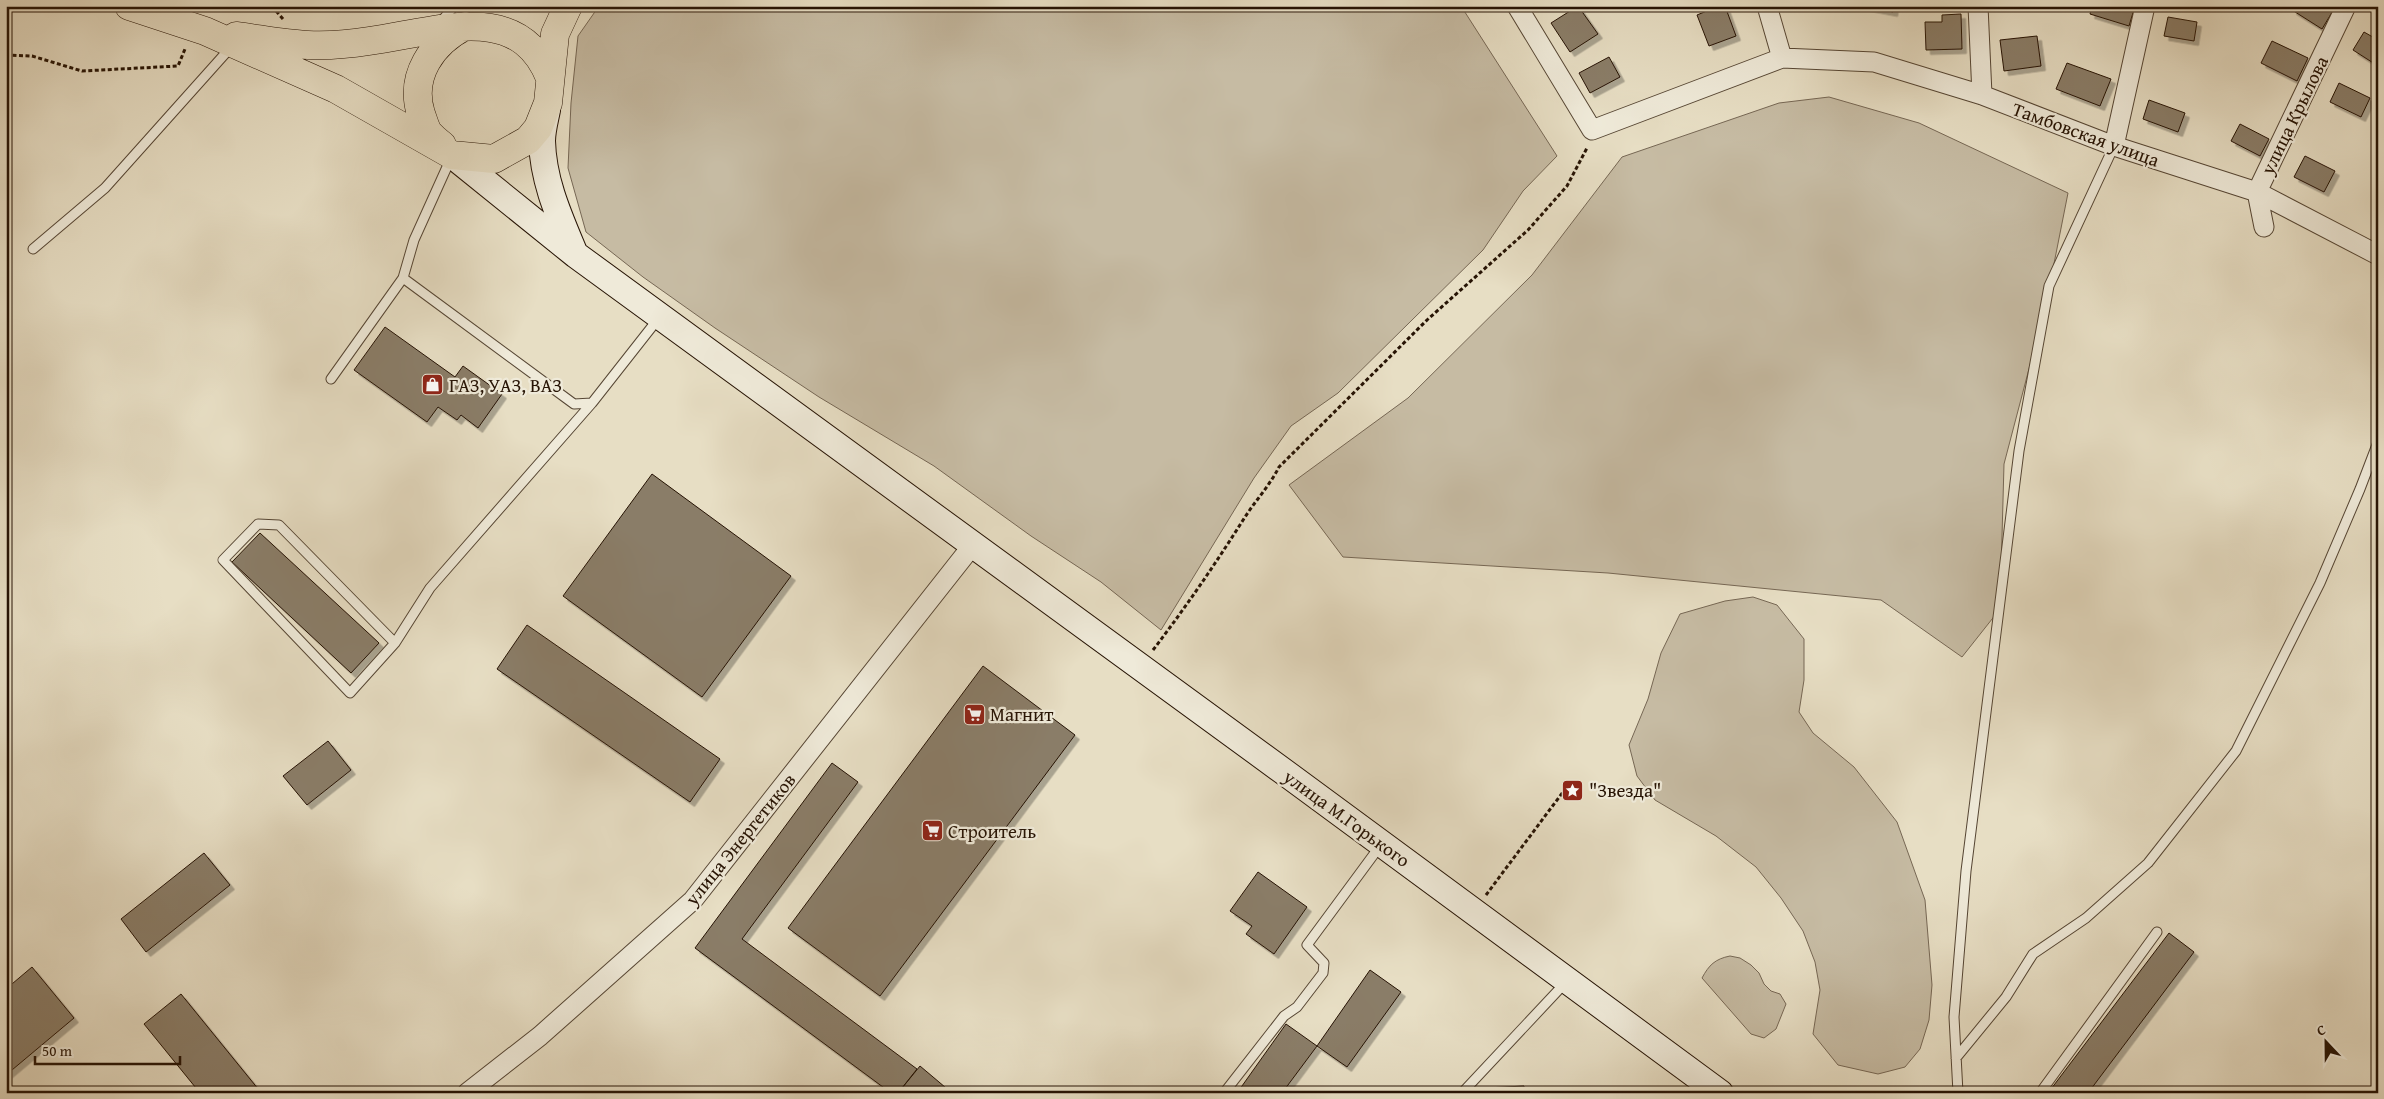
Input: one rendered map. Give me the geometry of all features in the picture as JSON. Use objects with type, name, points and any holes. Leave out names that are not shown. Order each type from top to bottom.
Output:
[{"type":"main road","points":[[128,6],[199,30],[336,89],[452,155],[494,159],[528,140],[538,128],[549,91],[544,58],[522,30],[505,22],[446,16],[368,41],[308,45],[199,30]]},
{"type":"main road","points":[[452,155],[427,131],[418,105],[418,80],[427,57],[441,40],[479,18],[505,6]]},
{"type":"main road","points":[[568,6],[556,34],[542,139],[550,195],[576,255]]},
{"type":"main road","name":"улица М.Горького","points":[[452,155],[576,255],[972,546],[1382,843],[1720,1093]]},
{"type":"street","points":[[1517,6],[1592,130],[1782,58],[1767,6]]},
{"type":"street","points":[[1978,6],[1982,95]]},
{"type":"street","points":[[2114,146],[2145,6]]},
{"type":"street","name":"улица Крылова","points":[[2264,227],[2257,192],[2346,6]]},
{"type":"street","name":"Тамбовская улица","points":[[1782,58],[1874,62],[1982,95],[2114,146],[2257,192],[2378,255]]},
{"type":"street","name":"улица Энергетиков","points":[[467,1093],[540,1036],[693,900],[972,546]]},
{"type":"lane","points":[[33,250],[112,181],[233,44]]},
{"type":"lane","points":[[1958,1093],[1954,1018],[1966,871],[2019,451],[2049,286],[2114,146]]},
{"type":"lane","points":[[331,379],[403,278],[414,240],[452,155]]},
{"type":"lane","points":[[403,278],[574,404],[592,403]]},
{"type":"lane","points":[[395,643],[279,525],[258,524],[223,560],[350,693],[395,643],[430,588],[592,403],[660,316]]},
{"type":"lane","points":[[1956,1058],[2006,997],[2033,954],[2086,918],[2148,862],[2236,751],[2320,583],[2378,442]]},
{"type":"lane","points":[[1224,1093],[1284,1016],[1297,1007],[1323,973],[1324,963],[1308,945],[1382,843]]},
{"type":"lane","points":[[2040,1093],[2157,932]]},
{"type":"lane","points":[[1462,1093],[1568,980]]},
{"type":"path","points":[[6,55],[32,56],[82,71],[178,66],[199,30]]},
{"type":"path","points":[[1153,650],[1198,590],[1258,497],[1272,481],[1279,467],[1427,320],[1528,230],[1574,177],[1587,148],[1592,130]]},
{"type":"path","points":[[1473,911],[1563,792]]},
{"type":"shaded area","points":[[599,6],[1461,6],[1557,156],[1523,191],[1483,250],[1338,393],[1291,426],[1254,478],[1161,630],[1101,582],[1031,536],[934,466],[819,397],[715,328],[643,277],[586,232],[568,168],[571,103],[578,36]]},
{"type":"shaded area","points":[[1829,97],[1919,123],[2068,193],[2046,304],[2004,464],[2000,609],[1962,657],[1881,600],[1608,573],[1343,557],[1289,485],[1408,398],[1532,275],[1622,157],[1779,103]]},
{"type":"shaded area","points":[[1753,597],[1777,605],[1804,639],[1804,680],[1799,712],[1813,733],[1854,767],[1897,822],[1925,900],[1932,985],[1929,1020],[1920,1049],[1905,1067],[1878,1074],[1838,1065],[1813,1034],[1820,990],[1815,962],[1803,931],[1781,898],[1756,867],[1716,836],[1655,800],[1637,776],[1629,745],[1648,699],[1661,653],[1680,614],[1725,601]]},
{"type":"shaded area","points":[[1730,956],[1740,958],[1751,965],[1759,973],[1764,984],[1771,991],[1780,994],[1786,1004],[1776,1029],[1764,1038],[1751,1034],[1702,978],[1713,963]]},
{"type":"building","points":[[1578,6],[1598,34],[1570,52],[1551,23]]},
{"type":"building","points":[[1719,6],[1725,6],[1736,36],[1709,46],[1697,15]]},
{"type":"building","points":[[1862,6],[1894,6],[1893,12]]},
{"type":"building","points":[[2092,6],[2135,6],[2129,26],[2090,14]]},
{"type":"building","points":[[2294,6],[2329,6],[2334,9],[2322,29],[2292,10]]},
{"type":"building","points":[[1961,14],[1962,49],[1926,50],[1925,22],[1942,22],[1942,15]]},
{"type":"building","points":[[2168,17],[2197,22],[2194,41],[2164,36]]},
{"type":"building","points":[[2364,32],[2378,40],[2378,66],[2353,50]]},
{"type":"building","points":[[2037,36],[2041,66],[2004,71],[2000,40]]},
{"type":"building","points":[[2272,41],[2308,58],[2297,81],[2261,63]]},
{"type":"building","points":[[1609,57],[1620,77],[1590,93],[1579,73]]},
{"type":"building","points":[[2067,63],[2111,79],[2100,106],[2056,89]]},
{"type":"building","points":[[2339,83],[2370,98],[2361,117],[2330,102]]},
{"type":"building","points":[[2149,100],[2185,113],[2178,132],[2143,119]]},
{"type":"building","points":[[2240,124],[2269,139],[2260,156],[2231,141]]},
{"type":"building","points":[[2305,156],[2335,171],[2324,192],[2294,177]]},
{"type":"building","name":"ГАЗ, УАЗ, ВАЗ","points":[[385,327],[455,377],[463,366],[502,394],[478,428],[461,415],[457,420],[438,407],[427,422],[354,370]]},
{"type":"building","points":[[652,474],[791,576],[702,697],[563,596]]},
{"type":"building","points":[[260,533],[379,643],[351,673],[232,562]]},
{"type":"building","points":[[527,625],[720,759],[690,802],[497,669]]},
{"type":"building","name":"Строитель","points":[[983,666],[1075,735],[880,996],[788,928]]},
{"type":"building","points":[[328,741],[351,770],[307,805],[283,776]]},
{"type":"building","points":[[832,763],[858,782],[742,939],[917,1069],[898,1093],[891,1093],[695,948]]},
{"type":"building","points":[[204,853],[230,885],[146,952],[121,919]]},
{"type":"building","points":[[1258,872],[1307,907],[1274,954],[1246,934],[1252,926],[1230,911]]},
{"type":"building","points":[[2169,933],[2194,952],[2088,1093],[2048,1093]]},
{"type":"building","points":[[32,967],[74,1018],[6,1075],[6,989]]},
{"type":"building","points":[[1370,970],[1401,992],[1347,1067],[1317,1046]]},
{"type":"building","points":[[181,994],[259,1090],[256,1093],[200,1093],[144,1024]]},
{"type":"building","points":[[1286,1024],[1317,1046],[1282,1093],[1237,1093]]},
{"type":"building","points":[[920,1066],[952,1093],[898,1093]]},
{"type":"building","points":[[1524,1086],[1524,1093],[1487,1093],[1486,1088]]},
{"type":"place","name":"ГАЗ, УАЗ, ВАЗ","points":[[433,385]]},
{"type":"place","name":"Магнит","points":[[974,714]]},
{"type":"place","name":"\"Звезда\"","points":[[1573,790]]},
{"type":"place","name":"Строитель","points":[[932,831]]}]
